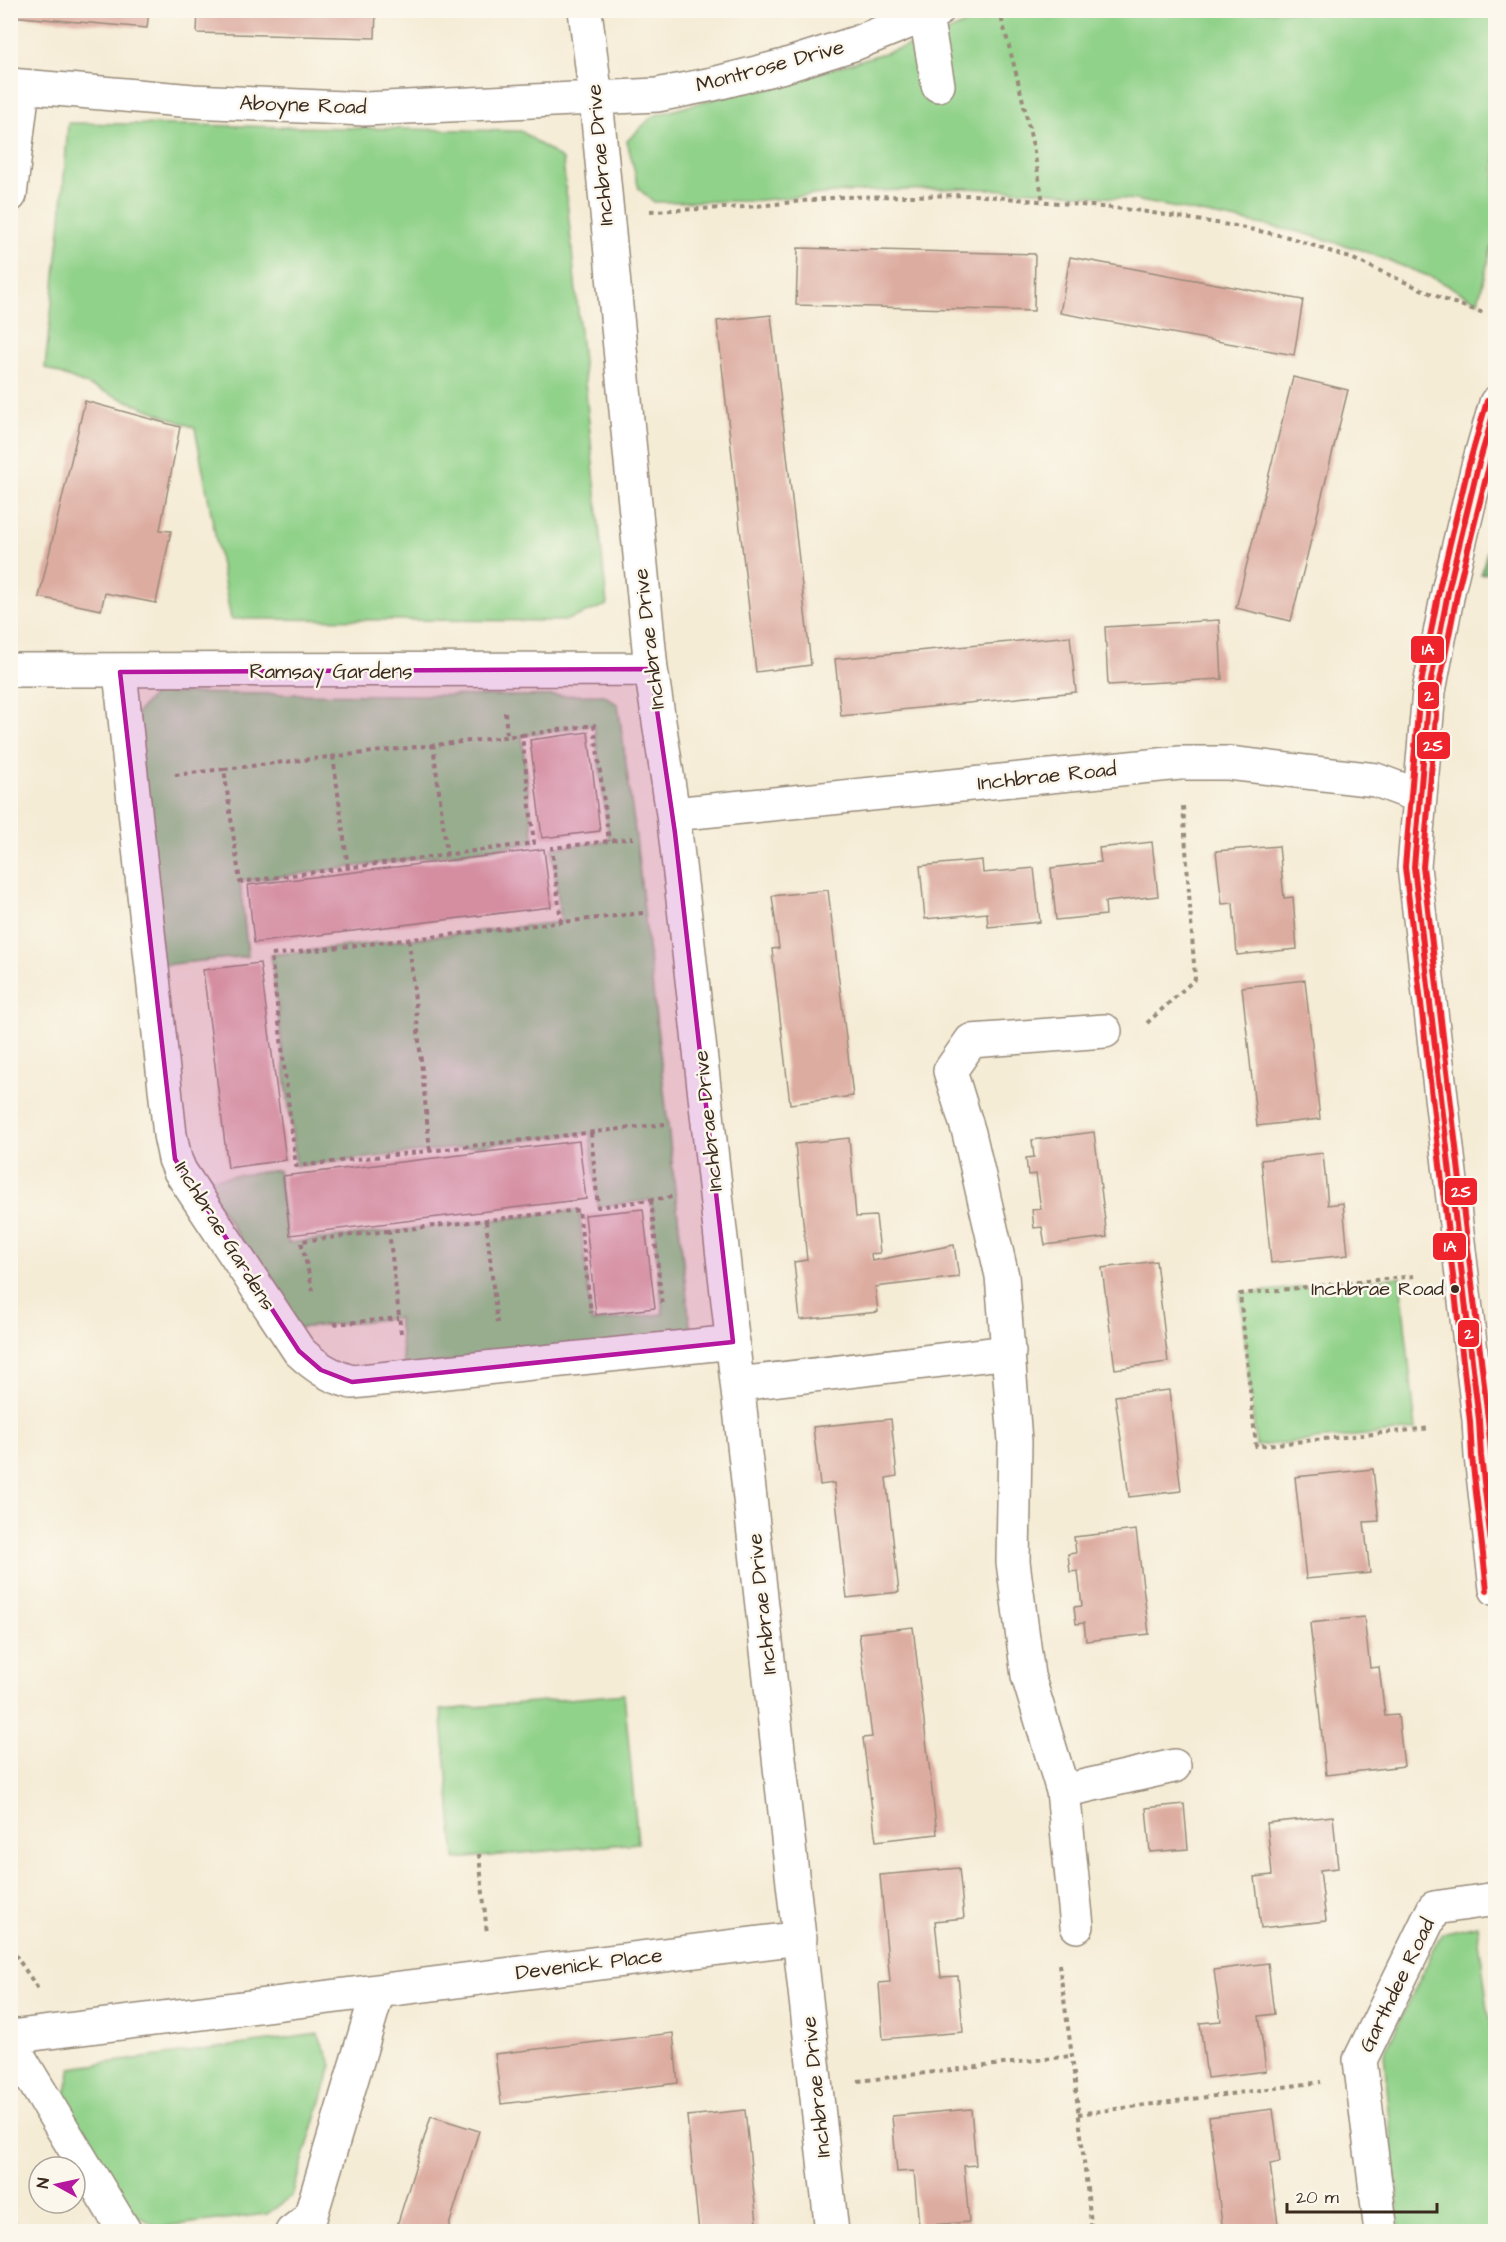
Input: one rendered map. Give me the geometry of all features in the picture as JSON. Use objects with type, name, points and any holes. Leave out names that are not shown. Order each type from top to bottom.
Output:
[{"type":"street","name":"Inchbrae Drive","points":[[585,10],[596,99],[606,223],[651,669],[684,908],[832,2232]]},
{"type":"street","name":"Montrose Drive","points":[[596,99],[657,95],[764,71],[856,43],[932,13]]},
{"type":"street","points":[[932,13],[938,85]]},
{"type":"street","name":"Aboyne Road","points":[[17,86],[193,100],[365,109],[596,99]]},
{"type":"street","points":[[10,195],[17,86]]},
{"type":"street","points":[[1496,403],[1477,470],[1452,575],[1429,691],[1414,867],[1479,1420],[1496,1589]]},
{"type":"street","name":"Ramsay Gardens","points":[[10,670],[120,672],[651,669]]},
{"type":"street","name":"Inchbrae Gardens","points":[[120,672],[170,1135],[175,1159],[180,1172],[299,1351],[310,1362],[336,1378],[352,1382],[733,1342]]},
{"type":"street","name":"Inchbrae Road","points":[[674,823],[1180,763],[1228,763],[1376,780],[1419,796]]},
{"type":"street","points":[[1077,1926],[1063,1791],[1028,1676],[1013,1562],[1015,1441],[1002,1276],[969,1133],[950,1071],[971,1041],[1105,1031]]},
{"type":"street","points":[[738,1384],[1009,1352]]},
{"type":"street","points":[[1063,1791],[1174,1766]]},
{"type":"street","name":"Garthdee Road","points":[[1381,2232],[1360,2060],[1434,1908],[1496,1899]]},
{"type":"street","name":"Devenick Place","points":[[124,2232],[10,2040],[491,1976],[800,1938]]},
{"type":"street","points":[[292,2232],[310,2218],[378,1991]]},
{"type":"path","points":[[999,10],[1030,134],[1043,203]]},
{"type":"path","points":[[606,223],[641,212],[747,207],[841,197],[974,195],[1134,210],[1287,237],[1353,259],[1448,301],[1484,313]]},
{"type":"path","points":[[132,780],[594,725],[609,841]]},
{"type":"path","points":[[224,769],[240,882],[534,843],[522,735]]},
{"type":"path","points":[[433,744],[447,855]]},
{"type":"path","points":[[333,756],[348,868]]},
{"type":"path","points":[[1105,1031],[1139,1030],[1195,979],[1180,763]]},
{"type":"path","points":[[561,922],[552,848],[609,841],[674,823]]},
{"type":"path","points":[[684,908],[271,955],[296,1166],[707,1119]]},
{"type":"path","points":[[409,939],[430,1151]]},
{"type":"path","points":[[591,1133],[598,1207],[716,1191]]},
{"type":"path","points":[[651,1200],[663,1315]]},
{"type":"path","points":[[314,1293],[301,1241],[579,1210],[592,1322]]},
{"type":"path","points":[[486,1221],[498,1333]]},
{"type":"path","points":[[389,1232],[402,1342]]},
{"type":"path","points":[[1414,1276],[1240,1294],[1256,1446],[1431,1428]]},
{"type":"path","points":[[333,1324],[399,1318]]},
{"type":"path","points":[[479,1854],[491,1976]]},
{"type":"path","points":[[1077,1926],[1054,1931],[1072,2056],[1092,2232]]},
{"type":"path","points":[[816,2087],[1072,2056]]},
{"type":"path","points":[[1078,2114],[1361,2077]]},
{"type":"highlighted area","points":[[651,669],[675,833],[733,1342],[352,1382],[321,1370],[299,1351],[175,1159],[120,672]]},
{"type":"green space","points":[[993,11],[1495,11],[1495,234],[1478,302],[1436,279],[1358,249],[1299,232],[1135,200],[1054,192],[965,188],[844,192],[751,201],[654,202],[639,189],[627,141],[653,116],[717,98],[781,84],[934,38]]},
{"type":"green space","points":[[68,123],[521,131],[563,160],[607,605],[564,621],[231,619],[195,428],[45,368],[61,220]]},
{"type":"green space","points":[[1495,521],[1495,572],[1481,574]]},
{"type":"green space","points":[[155,693],[604,695],[618,705],[636,838],[691,1334],[404,1367],[398,1318],[298,1328],[202,1180],[278,1170],[288,1243],[579,1210],[592,1322],[663,1314],[651,1200],[598,1207],[590,1133],[296,1166],[271,955],[561,922],[552,848],[609,841],[594,725],[522,736],[534,843],[240,882],[248,956],[163,965],[136,714]]},
{"type":"green space","points":[[1400,1277],[1416,1430],[1256,1446],[1240,1294]]},
{"type":"green space","points":[[624,1694],[638,1843],[455,1859],[441,1710]]},
{"type":"green space","points":[[1477,1925],[1496,2070],[1495,2231],[1400,2231],[1384,2054],[1442,1933]]},
{"type":"green space","points":[[318,2034],[332,2065],[292,2196],[267,2214],[159,2227],[132,2213],[64,2100],[71,2068]]},
{"type":"building","points":[[10,10],[149,10],[147,28],[10,16]]},
{"type":"building","points":[[198,10],[376,10],[375,38],[197,33]]},
{"type":"building","points":[[798,248],[1035,254],[1034,311],[796,305]]},
{"type":"building","points":[[1070,257],[1303,300],[1294,355],[1060,313]]},
{"type":"building","points":[[771,315],[811,665],[756,672],[717,321]]},
{"type":"building","points":[[1293,377],[1348,390],[1291,621],[1236,608]]},
{"type":"building","points":[[85,401],[180,427],[160,530],[171,531],[156,603],[105,593],[101,610],[39,597]]},
{"type":"building","points":[[1219,620],[1222,679],[1108,685],[1105,627]]},
{"type":"building","points":[[1070,636],[1076,692],[841,716],[835,659]]},
{"type":"building","points":[[588,732],[600,831],[542,838],[530,740]]},
{"type":"building","points":[[1152,842],[1158,896],[1105,902],[1106,915],[1056,920],[1051,868],[1101,862],[1099,848]]},
{"type":"building","points":[[1279,846],[1284,898],[1293,897],[1297,949],[1237,955],[1233,903],[1222,904],[1216,851]]},
{"type":"building","points":[[544,849],[551,907],[254,943],[248,885]]},
{"type":"building","points":[[982,860],[983,873],[1034,868],[1040,922],[988,927],[987,913],[925,919],[920,866]]},
{"type":"building","points":[[828,890],[853,1096],[790,1104],[772,949],[779,948],[772,896]]},
{"type":"building","points":[[260,963],[286,1160],[228,1168],[203,970]]},
{"type":"building","points":[[1305,980],[1320,1119],[1257,1126],[1242,987]]},
{"type":"building","points":[[1094,1132],[1107,1237],[1045,1245],[1042,1227],[1034,1228],[1032,1210],[1041,1209],[1036,1174],[1028,1175],[1026,1158],[1034,1157],[1032,1140]]},
{"type":"building","points":[[849,1138],[856,1217],[876,1216],[880,1253],[871,1254],[872,1261],[954,1245],[959,1277],[875,1287],[878,1312],[800,1320],[794,1262],[807,1260],[795,1144]]},
{"type":"building","points":[[579,1141],[586,1199],[290,1235],[283,1176]]},
{"type":"building","points":[[1323,1153],[1328,1205],[1343,1203],[1348,1255],[1271,1263],[1261,1160]]},
{"type":"building","points":[[643,1209],[655,1308],[596,1315],[585,1215]]},
{"type":"building","points":[[1156,1261],[1168,1362],[1115,1369],[1102,1268]]},
{"type":"building","points":[[1169,1390],[1181,1491],[1129,1497],[1115,1396]]},
{"type":"building","points":[[891,1419],[897,1476],[886,1478],[899,1592],[847,1598],[834,1483],[820,1485],[813,1427]]},
{"type":"building","points":[[1373,1469],[1379,1521],[1364,1522],[1370,1573],[1306,1579],[1295,1477]]},
{"type":"building","points":[[1136,1530],[1149,1634],[1086,1641],[1084,1623],[1076,1624],[1074,1607],[1082,1606],[1078,1571],[1070,1572],[1068,1554],[1076,1553],[1074,1537]]},
{"type":"building","points":[[1364,1617],[1370,1668],[1379,1667],[1385,1716],[1398,1715],[1404,1766],[1326,1775],[1310,1623]]},
{"type":"building","points":[[913,1627],[937,1834],[876,1841],[863,1738],[872,1737],[859,1633]]},
{"type":"building","points":[[1184,1804],[1188,1849],[1150,1852],[1146,1808]]},
{"type":"building","points":[[1333,1816],[1338,1868],[1320,1870],[1326,1921],[1261,1928],[1255,1877],[1272,1875],[1267,1823]]},
{"type":"building","points":[[959,1868],[964,1918],[935,1921],[941,1977],[958,1976],[963,2032],[883,2039],[879,1983],[890,1982],[880,1875]]},
{"type":"building","points":[[1268,1963],[1274,2014],[1259,2016],[1266,2071],[1207,2078],[1200,2023],[1221,2021],[1214,1970]]},
{"type":"building","points":[[673,2033],[678,2083],[501,2104],[495,2054]]},
{"type":"building","points":[[971,2109],[976,2165],[964,2166],[969,2222],[919,2226],[914,2171],[897,2172],[892,2116]]},
{"type":"building","points":[[1273,2109],[1280,2162],[1270,2164],[1279,2232],[1223,2232],[1209,2117]]},
{"type":"building","points":[[745,2110],[758,2232],[699,2232],[687,2116]]},
{"type":"building","points":[[431,2116],[479,2131],[447,2232],[395,2232]]},
{"type":"building","points":[[10,2213],[21,2232],[10,2232]]},
{"type":"transit line","name":"1A","points":[[1487,401],[1468,468],[1440,585],[1420,689],[1405,867],[1470,1421],[1487,1590]]},
{"type":"transit line","name":"2","points":[[1496,405],[1477,470],[1449,587],[1429,691],[1414,867],[1479,1420],[1496,1585]]},
{"type":"transit line","name":"2S","points":[[1496,438],[1458,589],[1438,692],[1423,867],[1496,1504]]},
{"type":"place","name":"Inchbrae Road","points":[[1455,1289]]}]
